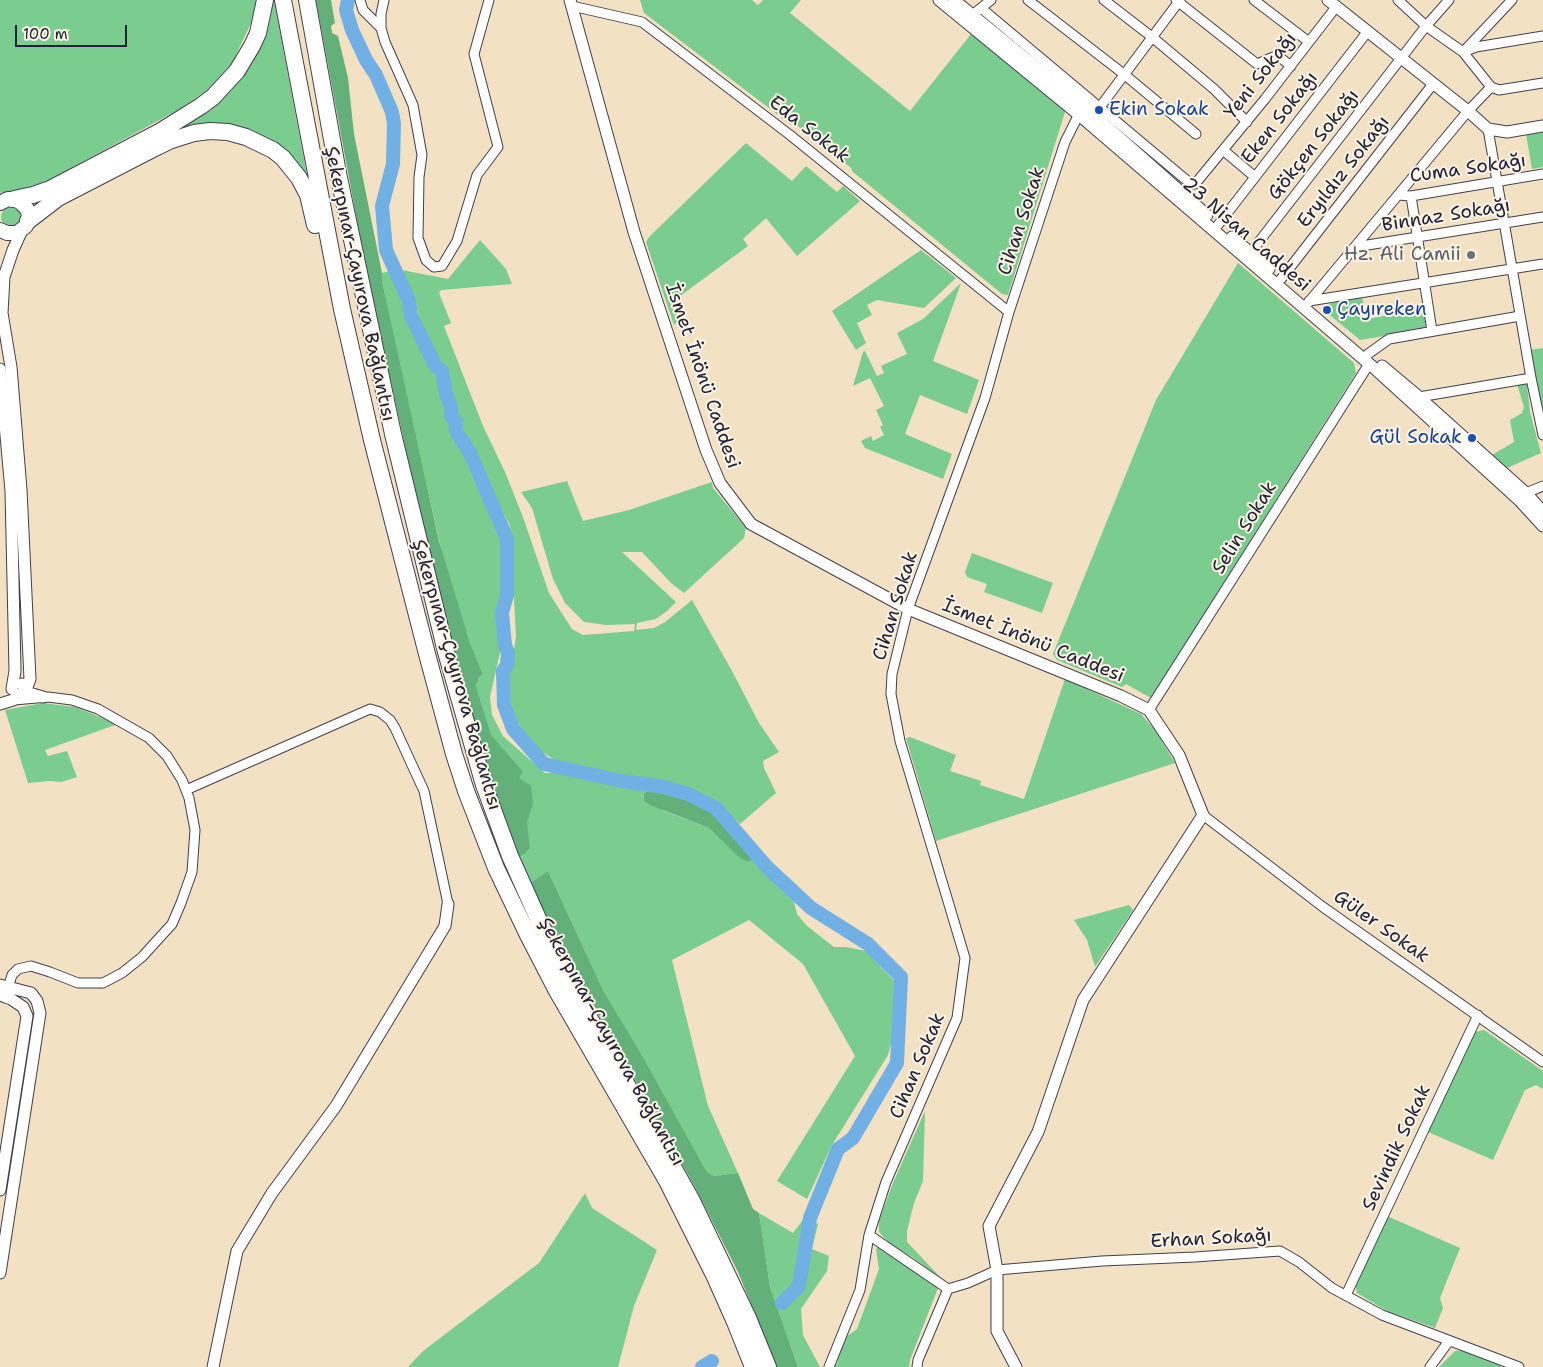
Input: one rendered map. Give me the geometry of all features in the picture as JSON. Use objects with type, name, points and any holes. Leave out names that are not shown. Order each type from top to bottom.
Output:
[{"type":"highway","points":[[5,200],[33,195],[50,189],[161,130],[201,106],[226,84],[245,58],[258,33],[265,0]]},
{"type":"highway","name":"Şekerpınar-Çayırova Bağlantısı","points":[[283,0],[342,309],[388,506],[454,754],[480,830],[536,951],[636,1126],[690,1227],[735,1322],[753,1367]]},
{"type":"highway","name":"Şekerpınar-Çayırova Bağlantısı","points":[[307,0],[340,183],[393,434],[448,661],[484,785],[510,856],[540,923],[572,987],[692,1201],[748,1318],[768,1367]]},
{"type":"highway","points":[[25,225],[58,198],[169,141],[194,133],[210,131],[228,132],[254,140],[273,150],[283,158],[299,178],[308,196],[329,286],[358,377]]},
{"type":"main road","points":[[0,230],[12,234],[25,225],[27,209],[19,201],[5,200]]},
{"type":"street","points":[[360,0],[363,10],[381,28]]},
{"type":"street","points":[[384,0],[381,14],[384,42],[413,105],[422,155],[419,176],[418,238],[426,260],[434,267],[442,266],[457,241],[477,175],[498,146],[474,54],[489,0]]},
{"type":"street","name":"23 Nisan Caddesi","points":[[939,0],[1081,110],[1309,302],[1520,501],[1543,526]]},
{"type":"street","name":"23 Nisan Caddesi","points":[[954,0],[976,12],[1081,110],[1368,359],[1419,397],[1526,493],[1543,512]]},
{"type":"street","points":[[991,0],[976,12],[1100,107],[1178,1],[1257,64],[1273,57],[1282,59],[1291,66]]},
{"type":"street","points":[[1028,0],[1125,75],[1196,134]]},
{"type":"street","points":[[1104,0],[1152,36],[1214,90],[1247,122]]},
{"type":"street","points":[[1254,0],[1308,42]]},
{"type":"street","points":[[1398,0],[1426,26],[1463,52],[1491,87],[1499,90],[1543,82]]},
{"type":"street","name":"Gökçen Sokağı","points":[[1251,252],[1426,26],[1449,0]]},
{"type":"street","points":[[1463,52],[1512,0]]},
{"type":"street","name":"Eda Sokak","points":[[571,3],[642,22],[790,135],[1009,312]]},
{"type":"street","name":"İsmet İnönü Caddesi","points":[[571,3],[634,232],[706,450],[720,483],[751,524],[908,609],[1122,696],[1149,710],[1178,755],[1203,815]]},
{"type":"street","points":[[1332,3],[1488,129],[1506,132],[1543,126]]},
{"type":"street","name":"Yeni Sokağı","points":[[1100,107],[1191,184],[1195,184],[1291,66],[1332,3]]},
{"type":"street","name":"Eken Sokağı","points":[[1218,225],[1368,31]]},
{"type":"street","points":[[1463,52],[1476,47],[1543,36]]},
{"type":"street","name":"Eryıldız Sokağı","points":[[1281,279],[1433,84]]},
{"type":"street","points":[[1309,302],[1468,111],[1491,87]]},
{"type":"street","name":"Cihan Sokak","points":[[829,1367],[860,1290],[869,1235],[886,1182],[957,1018],[965,958],[900,741],[891,694],[892,674],[908,609],[984,398],[1009,312],[1065,142],[1081,110]]},
{"type":"street","points":[[1488,129],[1531,378],[1543,435]]},
{"type":"street","points":[[1223,150],[1255,177]]},
{"type":"street","name":"Cuma Sokağı","points":[[1398,195],[1411,196],[1543,174]]},
{"type":"street","points":[[1411,196],[1432,331]]},
{"type":"street","name":"Binnaz Sokağı","points":[[1355,246],[1543,217]]},
{"type":"street","points":[[0,704],[28,687],[30,679],[21,490],[12,367],[2,313],[4,277],[13,250],[25,225]]},
{"type":"street","points":[[1309,302],[1543,264]]},
{"type":"street","points":[[1368,359],[1389,339],[1520,316]]},
{"type":"street","name":"Selin Sokak","points":[[1149,710],[1368,359]]},
{"type":"street","points":[[0,369],[11,491],[16,694]]},
{"type":"street","points":[[1419,397],[1531,378]]},
{"type":"street","points":[[1526,493],[1543,486]]},
{"type":"street","points":[[15,671],[29,693],[43,698]]},
{"type":"street","points":[[0,693],[72,700],[98,709],[149,738],[167,756],[182,780],[195,830],[192,872],[181,903],[172,924],[142,958],[103,983],[78,983],[31,966],[18,969],[3,990]]},
{"type":"street","points":[[186,790],[370,709],[380,712],[390,720],[395,728],[424,791],[448,904],[444,926],[336,1106],[272,1193],[237,1250],[213,1367]]},
{"type":"street","points":[[1016,1367],[997,1331],[997,1270],[989,1226],[1038,1132],[1083,1000],[1203,815]]},
{"type":"street","name":"Güler Sokak","points":[[1203,815],[1323,907],[1543,1062]]},
{"type":"street","points":[[0,1273],[40,1013],[37,1002],[31,993],[3,990]]},
{"type":"street","points":[[0,1190],[27,1016],[23,1007],[11,999],[3,990]]},
{"type":"street","points":[[25,1012],[38,1008]]},
{"type":"street","name":"Sevindik Sokak","points":[[1346,1296],[1478,1015]]},
{"type":"street","points":[[869,1235],[948,1289],[968,1284],[997,1270]]},
{"type":"street","name":"Erhan Sokağı","points":[[997,1270],[1102,1261],[1280,1251],[1299,1262],[1332,1288],[1382,1315],[1519,1367]]},
{"type":"street","points":[[917,1367],[918,1360],[948,1289]]},
{"type":"street","points":[[1430,1367],[1449,1341]]},
{"type":"green space","points":[[0,0],[256,0],[252,21],[232,63],[220,79],[205,92],[178,110],[49,180],[23,189],[0,193]]},
{"type":"green space","points":[[270,0],[274,0],[308,181],[259,136],[166,137],[205,109]]},
{"type":"green space","points":[[316,0],[331,0],[335,23],[331,26],[332,33],[338,36],[348,78],[354,134],[382,281],[439,541],[469,640],[483,675],[478,678],[478,682],[475,684],[491,735],[523,772],[519,778],[531,786],[533,804],[527,822],[530,848],[518,857],[483,756],[446,622],[422,523],[365,264]]},
{"type":"green space","points":[[640,0],[752,0],[758,5],[763,0],[801,0],[790,13],[910,111],[971,34],[1062,106],[1065,112],[1008,295],[1002,294],[853,172],[851,168],[795,124],[790,124],[644,13]]},
{"type":"green space","points":[[1543,132],[1543,167],[1532,169],[1526,134]]},
{"type":"green space","points":[[746,143],[792,181],[806,166],[837,192],[843,186],[860,201],[797,256],[766,218],[743,239],[748,246],[676,299],[683,316],[674,325],[646,242]]},
{"type":"green space","points":[[7,207],[15,207],[21,213],[21,221],[15,227],[7,227],[1,221],[1,213]]},
{"type":"green space","points":[[480,240],[506,269],[512,284],[441,290],[439,293],[451,323],[444,326],[483,426],[505,472],[523,517],[549,593],[572,629],[583,635],[634,631],[635,624],[606,625],[584,622],[565,603],[553,579],[532,508],[521,492],[567,481],[583,521],[629,510],[712,482],[713,488],[746,528],[744,538],[684,593],[671,583],[642,552],[622,552],[676,602],[656,619],[637,623],[636,630],[654,628],[665,622],[692,600],[759,723],[779,752],[763,761],[764,768],[776,793],[740,824],[713,801],[664,782],[625,780],[563,766],[532,745],[512,714],[509,679],[516,637],[510,526],[464,435],[445,370],[420,325],[416,302],[402,270],[448,279]]},
{"type":"green space","points":[[921,250],[956,278],[924,308],[877,300],[867,305],[872,315],[857,323],[866,343],[856,350],[832,311]]},
{"type":"green space","points":[[1238,263],[1354,363],[1356,373],[1151,698],[1126,684],[1122,687],[1057,660],[1053,654],[1156,400]]},
{"type":"green space","points":[[393,270],[404,294],[409,320],[438,374],[447,417],[452,423],[453,431],[473,468],[504,537],[501,577],[503,593],[500,610],[501,648],[490,697],[492,715],[503,736],[545,773],[569,773],[650,789],[644,794],[664,811],[709,828],[748,862],[754,859],[794,902],[797,914],[807,926],[834,947],[866,951],[894,981],[892,1040],[888,1055],[832,1145],[807,1199],[777,1181],[855,1056],[803,964],[749,920],[672,960],[708,1106],[738,1173],[715,1176],[707,1172],[642,1055],[603,990],[548,871],[530,883],[511,839],[464,688],[483,675],[469,640],[446,570],[405,389],[382,281],[382,273]]},
{"type":"green space","points":[[961,283],[933,361],[979,380],[967,414],[920,395],[905,434],[952,454],[943,479],[865,448],[861,441],[871,436],[873,441],[884,435],[880,427],[883,425],[876,410],[884,406],[870,378],[853,386],[863,352],[865,351],[877,376],[884,373],[881,366],[907,354],[897,333],[923,319]]},
{"type":"green space","points":[[1362,297],[1367,319],[1423,309],[1427,329],[1360,340],[1326,312],[1324,305]]},
{"type":"green space","points":[[1543,348],[1543,418],[1530,350]]},
{"type":"green space","points":[[1524,382],[1527,385],[1530,412],[1541,453],[1507,468],[1492,455],[1514,442],[1510,420],[1522,413],[1524,407],[1517,384]]},
{"type":"green space","points":[[972,553],[1053,583],[1042,613],[984,592],[987,584],[967,577],[965,572]]},
{"type":"green space","points":[[1065,679],[1141,714],[1155,730],[1175,763],[936,841],[906,738],[910,737],[956,755],[950,771],[981,781],[980,785],[1024,799]]},
{"type":"green space","points":[[43,703],[75,707],[118,724],[45,750],[48,756],[67,751],[77,777],[61,782],[28,783],[5,710]]},
{"type":"green space","points":[[650,789],[660,789],[686,796],[716,812],[754,859],[748,862],[740,858],[709,828],[644,801],[644,794]]},
{"type":"green space","points":[[548,871],[603,990],[642,1055],[707,1172],[715,1176],[738,1173],[753,1209],[759,1213],[770,1287],[798,1367],[777,1367],[738,1272],[696,1189],[555,937],[530,883]]},
{"type":"green space","points":[[1129,905],[1133,910],[1095,967],[1087,940],[1074,920]]},
{"type":"green space","points":[[1484,1030],[1543,1071],[1543,1089],[1536,1085],[1525,1090],[1493,1160],[1428,1132],[1475,1032]]},
{"type":"green space","points":[[925,1111],[923,1181],[914,1203],[907,1231],[907,1242],[942,1279],[890,1244],[879,1232],[879,1221],[893,1183]]},
{"type":"green space","points":[[585,1193],[592,1208],[657,1250],[634,1306],[618,1367],[408,1367],[423,1351],[539,1263]]},
{"type":"green space","points":[[759,1213],[793,1233],[805,1217],[818,1224],[812,1249],[829,1256],[827,1271],[801,1309],[803,1335],[820,1367],[798,1367],[770,1287]]},
{"type":"green space","points":[[1387,1216],[1460,1248],[1440,1298],[1443,1308],[1435,1328],[1387,1311],[1357,1293],[1355,1284]]},
{"type":"green space","points":[[879,1245],[938,1288],[909,1367],[834,1367],[837,1364],[842,1343],[846,1337],[857,1329],[879,1269],[876,1249]]},
{"type":"green space","points":[[1462,1350],[1500,1363],[1501,1367],[1439,1367],[1455,1351]]},
{"type":"waterway","points":[[348,0],[346,10],[352,30],[366,60],[376,75],[392,112],[394,124],[393,164],[382,206],[386,250],[409,301],[411,316],[435,365],[442,371],[446,394],[451,407],[451,416],[456,422],[456,431],[470,453],[507,539],[507,595],[502,613],[505,645],[508,653],[507,665],[503,671],[504,705],[513,729],[544,764],[621,781],[664,787],[688,794],[716,808],[768,868],[811,908],[868,944],[901,977],[897,1063],[853,1138],[838,1149],[810,1218],[799,1286],[782,1303]]},
{"type":"waterway","points":[[702,1367],[712,1361]]},
{"type":"place","name":"Ekin Sokak","points":[[1099,110]]},
{"type":"place","name":"Hz. Ali Camii","points":[[1471,255]]},
{"type":"place","name":"Çayıreken","points":[[1327,310]]},
{"type":"place","name":"Gül Sokak","points":[[1472,438]]}]
